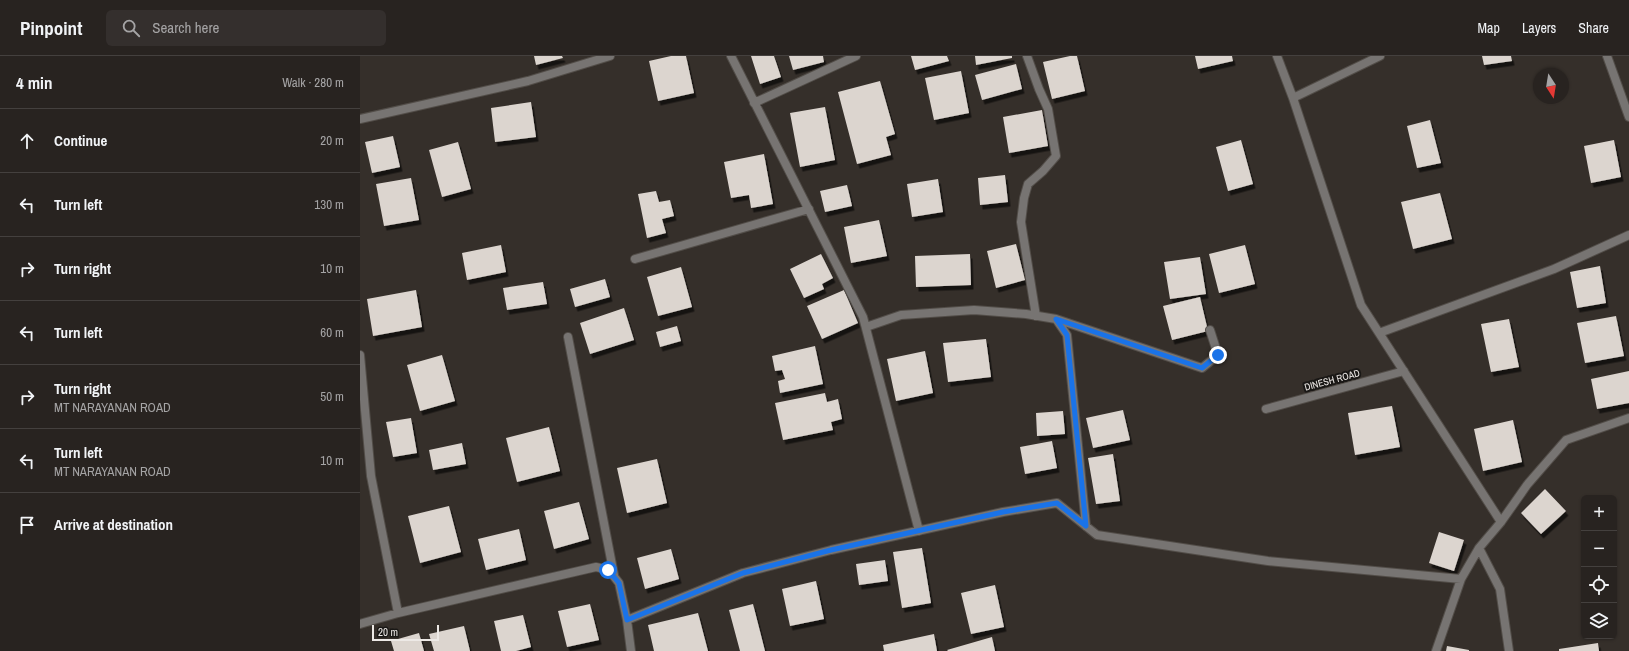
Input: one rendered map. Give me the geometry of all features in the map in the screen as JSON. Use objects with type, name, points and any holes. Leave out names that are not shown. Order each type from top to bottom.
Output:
[{"type":"street","points":[[360,119],[528,81],[610,56]]},
{"type":"street","points":[[731,56],[863,317],[919,531]]},
{"type":"street","points":[[754,103],[856,56]]},
{"type":"street","points":[[1027,56],[1048,109],[1056,156],[1043,171],[1028,184],[1024,198],[1021,222],[1036,316]]},
{"type":"street","points":[[1277,56],[1293,98],[1361,305],[1501,522]]},
{"type":"street","points":[[1293,98],[1380,56]]},
{"type":"street","points":[[1607,56],[1629,117]]},
{"type":"street","points":[[635,259],[809,208]]},
{"type":"street","points":[[1379,332],[1554,269],[1629,235]]},
{"type":"street","points":[[866,327],[901,315],[974,310],[1036,316],[1056,319],[1202,368],[1218,355],[1210,330]]},
{"type":"street","points":[[1056,319],[1067,335],[1086,526]]},
{"type":"street","points":[[568,337],[614,577]]},
{"type":"street","points":[[360,355],[371,476],[398,613]]},
{"type":"street","name":"DINESH ROAD","points":[[1266,409],[1404,371]]},
{"type":"street","points":[[1436,651],[1461,579],[1479,548],[1501,522],[1527,485],[1566,440],[1629,418]]},
{"type":"street","points":[[627,620],[743,573],[831,550],[1003,512],[1057,503],[1097,535],[1268,561],[1461,579]]},
{"type":"street","points":[[1479,548],[1500,589],[1509,651]]},
{"type":"street","points":[[360,624],[398,613],[596,567],[608,570],[619,583],[627,620],[631,651]]},
{"type":"building","points":[[534,56],[562,56],[563,58],[536,65]]},
{"type":"building","points":[[671,56],[686,56],[694,93],[658,101],[649,61]]},
{"type":"building","points":[[751,56],[774,56],[781,77],[760,84]]},
{"type":"building","points":[[789,56],[823,56],[824,62],[793,70]]},
{"type":"building","points":[[911,56],[947,56],[949,61],[915,70]]},
{"type":"building","points":[[975,56],[1012,56],[1012,58],[976,65]]},
{"type":"building","points":[[1070,56],[1077,56],[1085,91],[1052,99],[1043,62]]},
{"type":"building","points":[[1195,56],[1232,56],[1233,61],[1198,69]]},
{"type":"building","points":[[1482,56],[1511,56],[1512,61],[1484,65]]},
{"type":"building","points":[[1016,64],[1022,89],[982,100],[975,75]]},
{"type":"building","points":[[961,71],[969,113],[934,120],[925,78]]},
{"type":"building","points":[[880,81],[895,134],[886,137],[891,155],[857,164],[838,92]]},
{"type":"building","points":[[531,102],[536,137],[495,142],[491,108]]},
{"type":"building","points":[[825,107],[835,160],[800,167],[790,113]]},
{"type":"building","points":[[1042,110],[1048,146],[1009,153],[1003,117]]},
{"type":"building","points":[[1430,120],[1441,163],[1417,168],[1407,126]]},
{"type":"building","points":[[393,136],[400,167],[372,173],[365,142]]},
{"type":"building","points":[[1241,140],[1253,184],[1228,191],[1216,147]]},
{"type":"building","points":[[1614,140],[1621,177],[1591,183],[1584,146]]},
{"type":"building","points":[[458,142],[471,189],[442,197],[429,150]]},
{"type":"building","points":[[764,154],[773,204],[751,208],[749,195],[731,198],[724,162]]},
{"type":"building","points":[[1005,175],[1008,202],[980,205],[978,178]]},
{"type":"building","points":[[411,178],[419,220],[384,226],[376,184]]},
{"type":"building","points":[[938,179],[943,212],[912,217],[907,184]]},
{"type":"building","points":[[847,185],[852,206],[825,212],[820,191]]},
{"type":"building","points":[[656,191],[659,202],[670,200],[674,216],[662,219],[666,233],[647,238],[638,194]]},
{"type":"building","points":[[1440,193],[1452,239],[1413,249],[1401,202]]},
{"type":"building","points":[[879,220],[887,256],[851,263],[844,227]]},
{"type":"building","points":[[1016,244],[1025,280],[996,288],[987,251]]},
{"type":"building","points":[[501,245],[506,272],[467,280],[462,253]]},
{"type":"building","points":[[1245,245],[1255,284],[1219,293],[1209,254]]},
{"type":"building","points":[[821,254],[833,278],[822,284],[824,289],[804,298],[790,269]]},
{"type":"building","points":[[970,254],[971,285],[916,287],[915,256]]},
{"type":"building","points":[[1200,257],[1206,294],[1170,299],[1164,262]]},
{"type":"building","points":[[1600,266],[1606,303],[1577,308],[1570,272]]},
{"type":"building","points":[[681,267],[692,307],[658,316],[647,277]]},
{"type":"building","points":[[605,279],[610,297],[575,307],[570,289]]},
{"type":"building","points":[[543,282],[547,304],[507,310],[503,288]]},
{"type":"building","points":[[416,290],[422,327],[373,336],[367,299]]},
{"type":"building","points":[[844,290],[858,323],[822,339],[807,306]]},
{"type":"building","points":[[1200,297],[1208,331],[1172,340],[1163,306]]},
{"type":"building","points":[[624,308],[634,340],[590,354],[580,323]]},
{"type":"building","points":[[1616,316],[1624,356],[1585,363],[1577,323]]},
{"type":"building","points":[[1509,319],[1519,367],[1491,372],[1481,324]]},
{"type":"building","points":[[677,326],[681,341],[660,347],[656,332]]},
{"type":"building","points":[[986,339],[991,377],[948,382],[943,343]]},
{"type":"building","points":[[815,346],[823,384],[780,393],[778,381],[785,379],[782,370],[775,371],[772,356]]},
{"type":"building","points":[[925,351],[933,393],[896,401],[887,359]]},
{"type":"building","points":[[442,355],[455,401],[420,411],[407,365]]},
{"type":"building","points":[[1629,371],[1629,403],[1597,409],[1591,379]]},
{"type":"building","points":[[825,393],[827,402],[838,399],[842,419],[831,422],[833,430],[783,440],[775,403]]},
{"type":"building","points":[[1392,406],[1400,447],[1355,455],[1348,413]]},
{"type":"building","points":[[1123,410],[1130,440],[1093,448],[1086,418]]},
{"type":"building","points":[[1063,411],[1065,434],[1037,436],[1036,413]]},
{"type":"building","points":[[411,418],[417,453],[393,457],[386,422]]},
{"type":"building","points":[[1513,420],[1522,462],[1483,471],[1474,429]]},
{"type":"building","points":[[549,427],[560,471],[517,482],[506,438]]},
{"type":"building","points":[[1052,441],[1057,468],[1025,474],[1020,447]]},
{"type":"building","points":[[462,443],[466,464],[433,470],[429,450]]},
{"type":"building","points":[[1113,454],[1120,501],[1096,504],[1088,458]]},
{"type":"building","points":[[657,459],[667,503],[627,513],[617,468]]},
{"type":"building","points":[[1545,489],[1566,511],[1541,534],[1521,513]]},
{"type":"building","points":[[579,502],[589,539],[554,549],[544,511]]},
{"type":"building","points":[[449,506],[461,552],[420,563],[408,516]]},
{"type":"building","points":[[519,529],[526,560],[486,570],[478,539]]},
{"type":"building","points":[[1439,532],[1464,540],[1454,571],[1429,563]]},
{"type":"building","points":[[922,548],[931,603],[902,608],[893,552]]},
{"type":"building","points":[[671,549],[679,579],[645,589],[637,558]]},
{"type":"building","points":[[885,560],[888,581],[859,585],[856,564]]},
{"type":"building","points":[[816,581],[824,619],[790,626],[782,589]]},
{"type":"building","points":[[995,585],[1004,627],[971,634],[961,593]]},
{"type":"building","points":[[590,604],[599,640],[567,647],[558,611]]},
{"type":"building","points":[[753,604],[765,651],[740,651],[729,610]]},
{"type":"building","points":[[698,613],[708,651],[654,651],[648,625]]},
{"type":"building","points":[[523,615],[531,647],[516,651],[501,651],[494,621]]},
{"type":"building","points":[[464,626],[470,651],[434,651],[429,634]]},
{"type":"building","points":[[419,633],[424,651],[394,651],[391,641]]},
{"type":"building","points":[[934,634],[937,651],[884,651],[883,645]]},
{"type":"building","points":[[992,637],[995,651],[947,650]]},
{"type":"building","points":[[1598,643],[1599,651],[1559,651],[1559,649]]},
{"type":"building","points":[[1447,646],[1469,650],[1469,651],[1446,651]]},
{"type":"route","points":[[608,570],[619,583],[627,620],[743,573],[831,550],[1003,512],[1057,503],[1086,526],[1067,335],[1056,319],[1202,368],[1218,355]]}]
